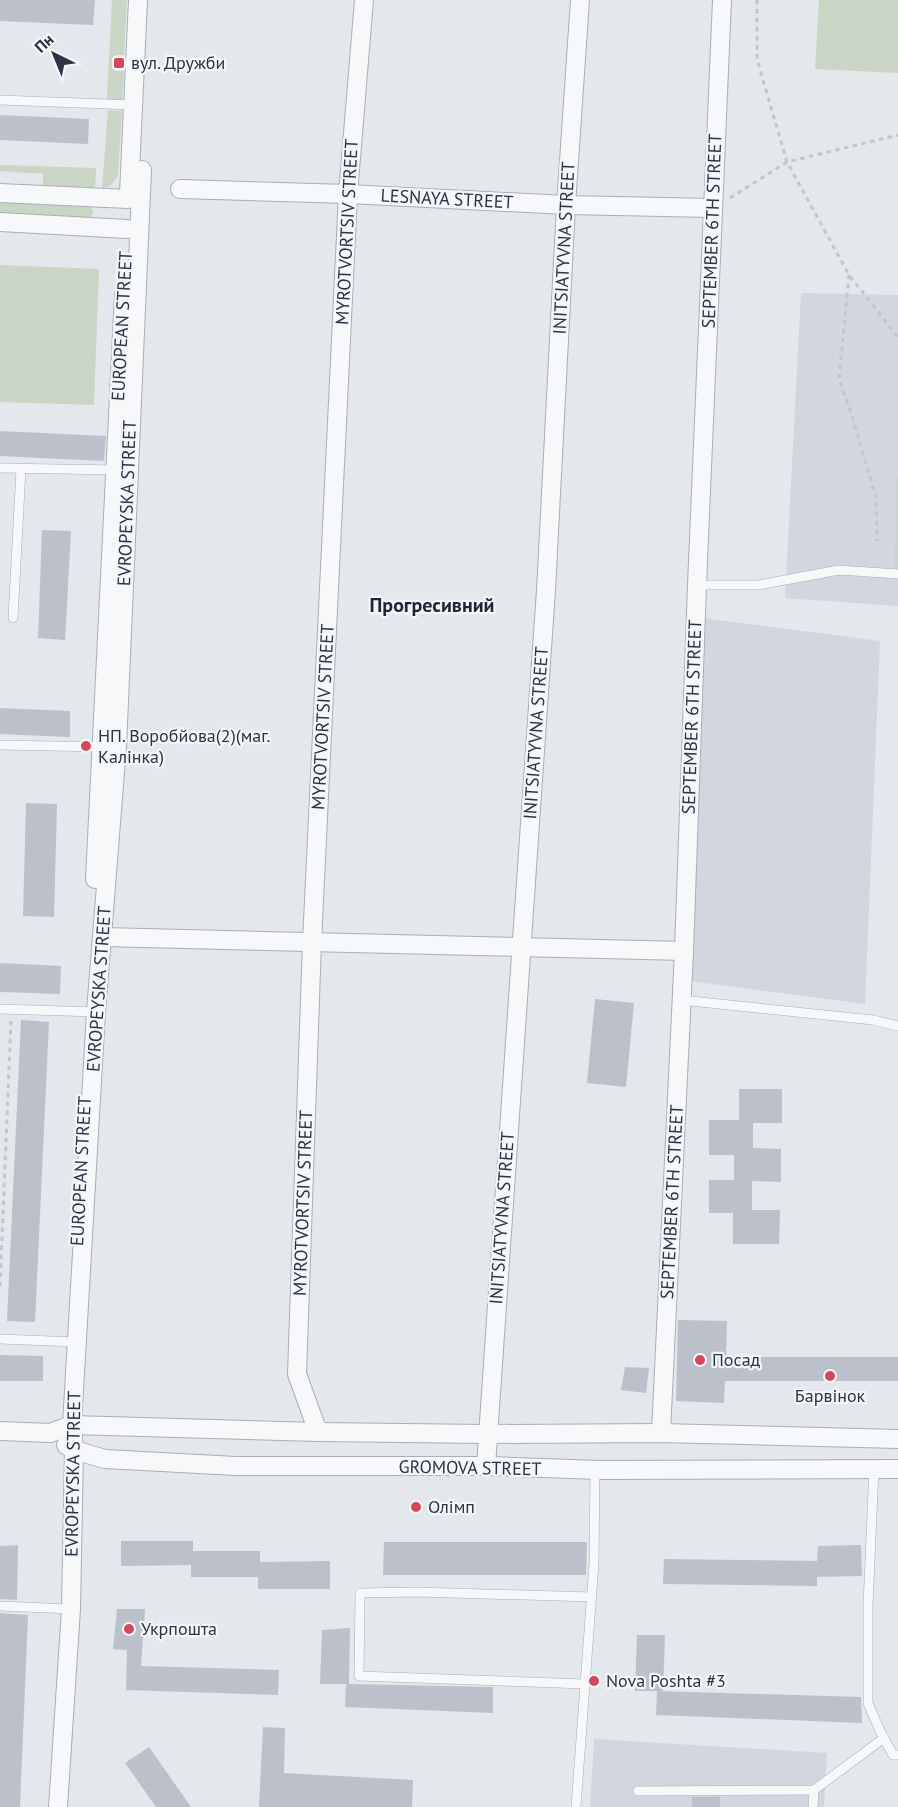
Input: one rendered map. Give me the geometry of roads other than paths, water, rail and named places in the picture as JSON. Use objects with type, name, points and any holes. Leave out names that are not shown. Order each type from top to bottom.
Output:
[{"type":"street","name":"EUROPEAN STREET","points":[[71,1416],[138,0]]},
{"type":"street","name":"MYROTVORTSIV STREET","points":[[318,1432],[297,1374],[312,942],[348,194],[364,0]]},
{"type":"street","name":"INITSIATYVNA STREET","points":[[486,1466],[546,590],[566,205],[580,0]]},
{"type":"street","name":"SEPTEMBER 6TH STREET","points":[[661,1433],[684,951],[722,0]]},
{"type":"street","name":"EVROPEYSKA STREET","points":[[58,1807],[71,1609],[74,1450],[71,1416],[96,1012],[117,747],[142,170]]},
{"type":"street","name":"LESNAYA STREET","points":[[180,189],[348,194],[566,205],[713,208]]},
{"type":"street","points":[[0,193],[128,200]]},
{"type":"street","points":[[0,222],[127,229]]},
{"type":"street","points":[[103,937],[684,951]]},
{"type":"street","name":"GROMOVA STREET","points":[[50,1433],[71,1416],[318,1432],[661,1433],[898,1438]]},
{"type":"street","name":"GROMOVA STREET","points":[[0,1431],[50,1433],[74,1450],[105,1460],[237,1466],[486,1466],[595,1470],[898,1469]]},
{"type":"lane","points":[[0,100],[133,105]]},
{"type":"lane","points":[[0,468],[128,471]]},
{"type":"lane","points":[[13,618],[21,469]]},
{"type":"lane","points":[[697,585],[759,585],[839,570],[898,574]]},
{"type":"lane","points":[[0,745],[117,747]]},
{"type":"lane","points":[[681,1000],[873,1020],[898,1026]]},
{"type":"lane","points":[[0,1010],[96,1012]]},
{"type":"lane","points":[[0,1339],[77,1342]]},
{"type":"lane","points":[[874,1469],[868,1605],[868,1703],[893,1755],[898,1755]]},
{"type":"lane","points":[[576,1807],[594,1563],[595,1470]]},
{"type":"lane","points":[[585,1683],[359,1676],[360,1593],[417,1592],[592,1597]]},
{"type":"lane","points":[[0,1606],[71,1609]]},
{"type":"lane","points":[[638,1791],[814,1790],[884,1738]]},
{"type":"lane","points":[[813,1807],[814,1790]]},
{"type":"place","name":"вул. Дружби","points":[[119,63]]},
{"type":"place","name":"НП. Воробйова(2)(маг. Калінка)","points":[[86,746]]},
{"type":"place","name":"Посад","points":[[700,1360]]},
{"type":"place","name":"Барвінок","points":[[830,1376]]},
{"type":"place","name":"Олімп","points":[[416,1507]]},
{"type":"place","name":"Укрпошта","points":[[129,1629]]},
{"type":"place","name":"Nova Poshta #3","points":[[594,1681]]},
{"type":"district","name":"Прогресивний","points":[[432,605]]}]
